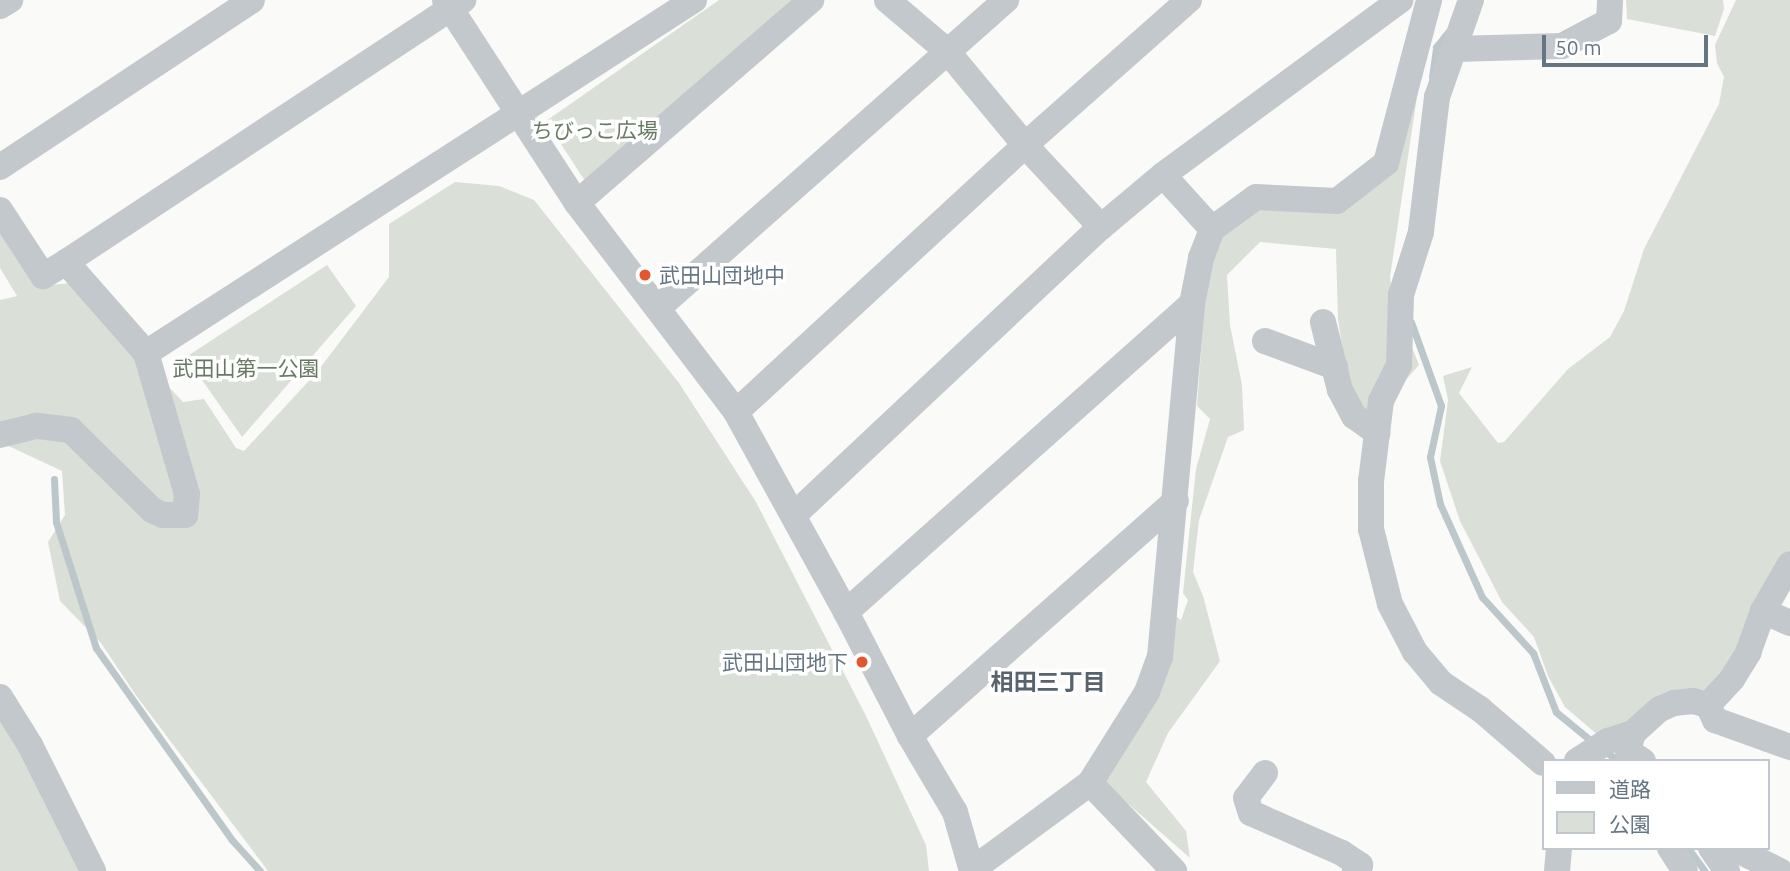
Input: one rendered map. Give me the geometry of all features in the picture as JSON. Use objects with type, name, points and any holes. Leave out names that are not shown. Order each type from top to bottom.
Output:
[{"type":"street","points":[[0,6],[10,0]]},
{"type":"street","points":[[0,167],[252,0]]},
{"type":"street","points":[[146,353],[694,0]]},
{"type":"street","points":[[577,203],[811,0]]},
{"type":"street","points":[[887,0],[947,51],[1025,145],[1101,227]]},
{"type":"street","points":[[658,308],[1006,0]]},
{"type":"street","points":[[736,412],[1025,145],[1189,0]]},
{"type":"street","points":[[794,515],[1101,227],[1163,175],[1400,0]]},
{"type":"street","points":[[0,210],[43,276],[452,3],[577,203],[736,412],[794,515],[910,736],[955,813],[972,871],[1090,783],[1147,692],[1160,657],[1192,304],[1200,258],[1212,229],[1256,197],[1337,201],[1386,163],[1429,0]]},
{"type":"street","points":[[1471,0],[1437,97],[1421,232],[1401,295],[1399,365],[1381,401],[1371,529],[1380,575],[1390,604],[1415,652],[1441,683],[1480,709],[1542,762]]},
{"type":"street","points":[[1455,49],[1562,46],[1609,21],[1610,0]]},
{"type":"street","points":[[1163,175],[1212,229]]},
{"type":"street","points":[[0,435],[36,426],[71,430],[152,510],[163,515],[185,515],[187,494],[146,353],[66,262]]},
{"type":"street","points":[[846,612],[1192,304]]},
{"type":"street","points":[[1323,322],[1340,390],[1354,416],[1377,433]]},
{"type":"street","points":[[1265,341],[1335,368]]},
{"type":"street","points":[[910,736],[1176,501]]},
{"type":"street","points":[[1708,705],[1732,679],[1748,653],[1763,611],[1790,564]]},
{"type":"street","points":[[1763,611],[1790,623]]},
{"type":"street","points":[[0,696],[30,745],[93,871]]},
{"type":"street","points":[[1587,759],[1608,741],[1633,733],[1660,709],[1674,703],[1693,701],[1708,705]]},
{"type":"street","points":[[1708,705],[1715,720],[1790,747]]},
{"type":"street","points":[[1633,733],[1628,751],[1640,759]]},
{"type":"street","points":[[1265,773],[1246,798],[1251,813],[1342,853],[1360,865],[1355,871]]},
{"type":"street","points":[[1090,783],[1168,869]]},
{"type":"street","points":[[1557,871],[1559,850]]},
{"type":"street","points":[[1671,850],[1685,871]]},
{"type":"street","points":[[1712,850],[1727,871]]},
{"type":"street","points":[[1738,850],[1780,871]]},
{"type":"green space","name":"ちびっこ広場","points":[[719,0],[799,0],[587,184],[546,121]]},
{"type":"green space","points":[[1626,0],[1723,0],[1724,9],[1715,36],[1627,19]]},
{"type":"green space","points":[[1736,0],[1790,0],[1790,555],[1741,660],[1705,695],[1599,736],[1565,707],[1548,676],[1534,637],[1502,602],[1460,521],[1440,461],[1448,400],[1443,376],[1472,367],[1459,393],[1498,443],[1504,442],[1568,369],[1610,337],[1624,311],[1644,249],[1719,104],[1724,77],[1717,63],[1715,45]]},
{"type":"green space","points":[[1418,90],[1390,277],[1392,297],[1419,365],[1394,393],[1365,412],[1347,380],[1338,319],[1336,249],[1260,242],[1227,275],[1230,325],[1242,385],[1244,430],[1228,437],[1199,520],[1193,572],[1203,596],[1220,661],[1168,733],[1146,782],[1186,831],[1190,858],[1101,780],[1174,615],[1181,620],[1188,600],[1183,593],[1196,469],[1210,419],[1197,406],[1207,269],[1215,231],[1260,208],[1339,211]]},
{"type":"green space","points":[[455,182],[499,186],[534,200],[679,383],[756,502],[866,716],[926,845],[929,871],[268,871],[135,694],[101,643],[60,601],[48,542],[65,515],[62,471],[0,442],[0,300],[17,296],[0,268],[0,229],[40,286],[71,283],[183,402],[204,399],[236,448],[244,451],[317,372],[389,277],[389,224]]},
{"type":"green space","name":"武田山第一公園","points":[[327,265],[356,306],[242,437],[186,357]]},
{"type":"green space","points":[[0,709],[86,871],[0,871]]},
{"type":"waterway","points":[[1432,77],[1436,47],[1449,31]]},
{"type":"waterway","points":[[1411,322],[1441,406],[1430,457],[1440,504],[1482,597],[1533,653],[1556,712],[1595,744]]},
{"type":"waterway","points":[[54,479],[56,522],[96,648],[232,840],[260,871]]},
{"type":"waterway","points":[[1605,751],[1615,759]]},
{"type":"waterway","points":[[1689,850],[1705,871]]},
{"type":"place","name":"武田山団地中","points":[[645,275]]},
{"type":"place","name":"武田山団地下","points":[[862,662]]},
{"type":"district","name":"相田三丁目","points":[[1048,682]]}]
